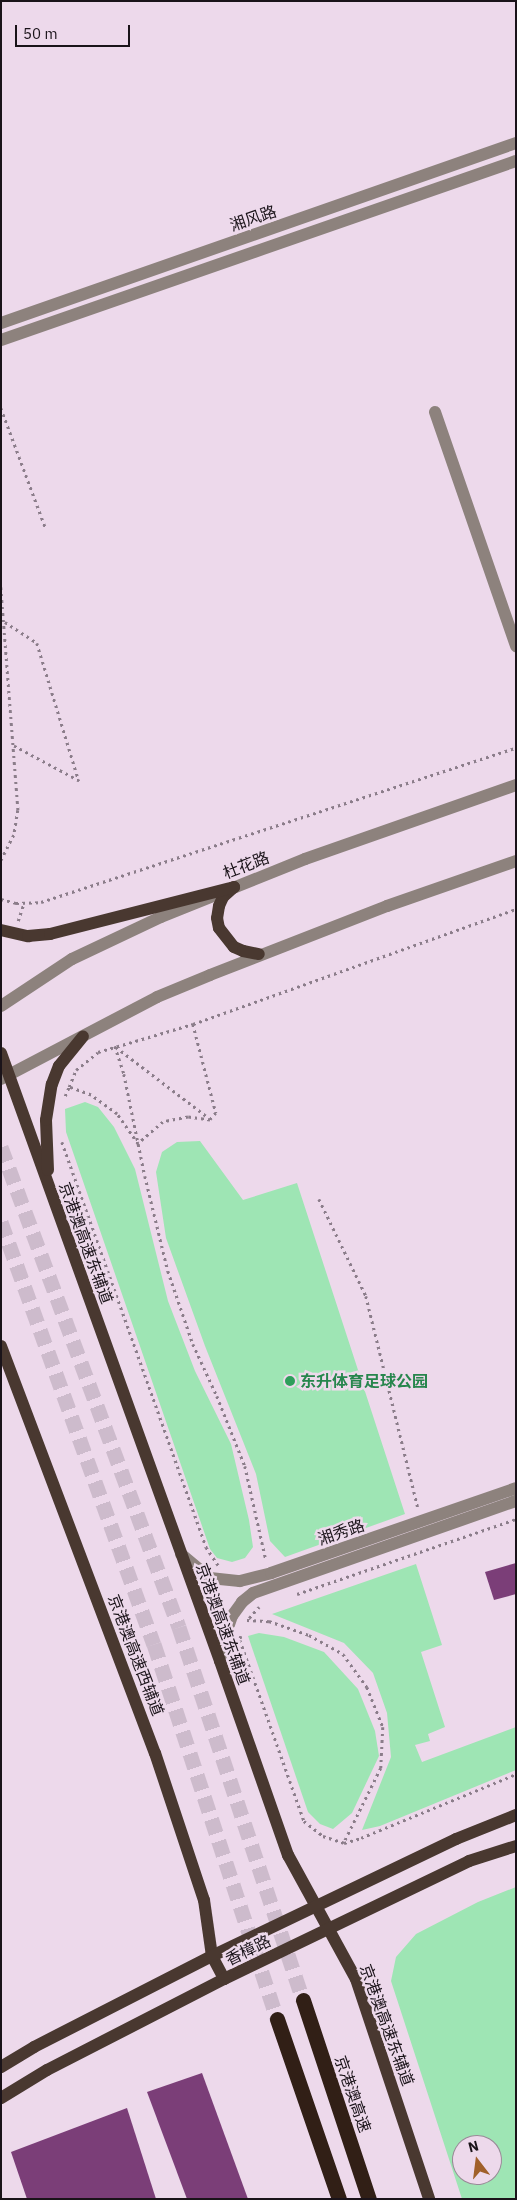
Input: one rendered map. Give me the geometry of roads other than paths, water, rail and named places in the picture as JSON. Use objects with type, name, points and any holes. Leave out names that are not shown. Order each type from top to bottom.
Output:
[{"type":"highway","name":"京港澳高速","points":[[303,2000],[369,2199]]},
{"type":"highway","points":[[277,2019],[339,2199]]},
{"type":"main road","points":[[1,930],[28,936],[50,934],[234,887]]},
{"type":"main road","points":[[234,887],[223,897],[218,906],[217,918],[219,928],[234,947],[242,951],[259,954]]},
{"type":"main road","points":[[50,1190],[46,1144],[48,1102],[59,1066],[83,1036]]},
{"type":"main road","name":"京港澳高速东辅道","points":[[1,1053],[5,1077],[50,1190],[288,1855],[356,1979],[429,2199]]},
{"type":"main road","name":"京港澳高速西辅道","points":[[1,1346],[155,1753],[204,1900],[212,1956],[224,1979]]},
{"type":"main road","name":"香樟路","points":[[1,2067],[34,2047],[212,1956],[456,1839],[516,1815]]},
{"type":"main road","name":"香樟路","points":[[1,2098],[47,2070],[224,1979],[469,1861],[516,1846]]},
{"type":"street","name":"湘风路","points":[[1,323],[516,143]]},
{"type":"street","name":"湘风路","points":[[1,340],[516,161]]},
{"type":"street","points":[[435,412],[516,646]]},
{"type":"street","name":"杜花路","points":[[1,1006],[72,959],[114,938],[234,887],[516,785]]},
{"type":"street","points":[[5,1077],[157,997],[259,954],[387,906],[516,861]]},
{"type":"street","name":"湘秀路","points":[[181,1554],[205,1574],[223,1580],[240,1582],[516,1488]]},
{"type":"street","name":"湘秀路","points":[[220,1661],[222,1642],[232,1616],[242,1602],[254,1593],[516,1501]]},
{"type":"tunnel","points":[[1,1147],[179,1627],[303,2000]]},
{"type":"tunnel","points":[[1,1222],[154,1644],[277,2019]]},
{"type":"place","name":"东升体育足球公园","points":[[290,1381]]}]
